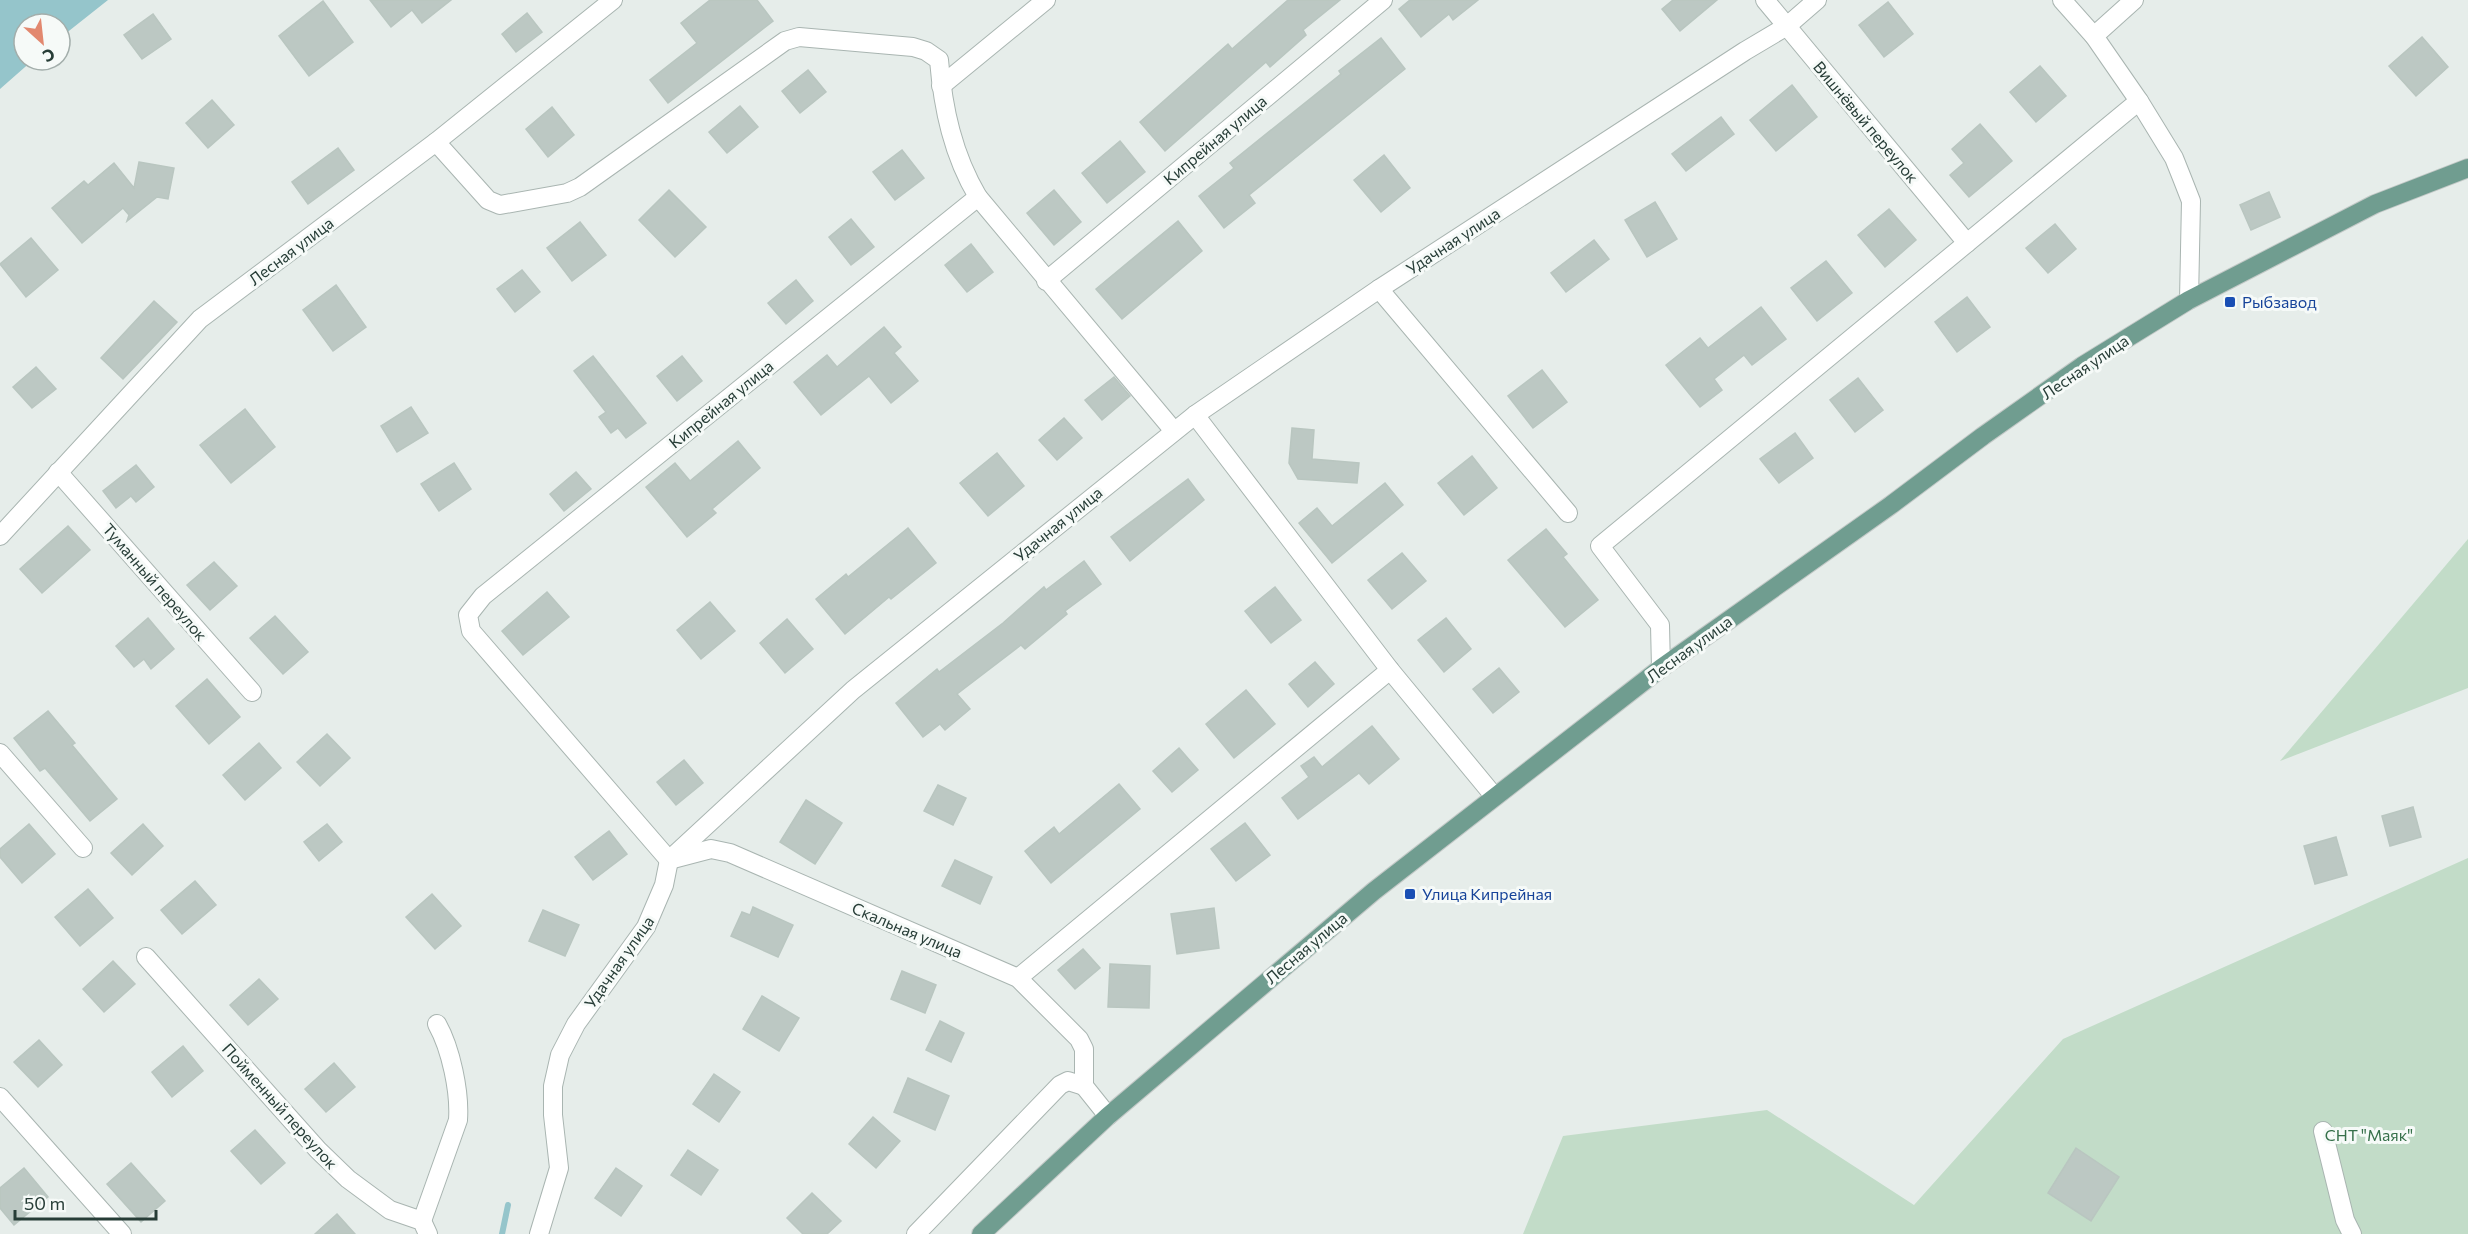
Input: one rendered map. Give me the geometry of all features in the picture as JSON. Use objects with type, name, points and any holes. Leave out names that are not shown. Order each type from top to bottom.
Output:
[{"type":"main road","name":"Лесная улица","points":[[981,1234],[1108,1116],[1374,891],[1494,796],[1661,668],[2073,372],[2189,300],[2375,204],[2468,168]]},
{"type":"street","name":"Лесная улица","points":[[0,536],[200,319],[436,142],[612,0]]},
{"type":"street","points":[[941,86],[1046,0]]},
{"type":"street","name":"Кипрейная улица","points":[[1046,280],[1383,0]]},
{"type":"street","name":"Вишнёвый переулок","points":[[1765,0],[1967,243]]},
{"type":"street","name":"Удачная улица","points":[[539,1234],[559,1168],[553,1115],[553,1086],[560,1055],[576,1024],[646,927],[657,906],[669,860],[853,690],[1174,431],[1378,289],[1787,26],[1817,0]]},
{"type":"street","points":[[2062,0],[2094,36],[2139,101],[2174,158],[2191,201],[2189,300]]},
{"type":"street","points":[[2094,36],[2134,0]]},
{"type":"street","points":[[436,142],[488,200],[500,205],[567,193],[580,187],[785,41],[799,37],[913,47],[927,51],[939,60],[948,126],[966,177],[978,197],[1174,431]]},
{"type":"street","points":[[1661,668],[1660,625],[1600,546],[2139,101]]},
{"type":"street","name":"Кипрейная улица","points":[[669,860],[471,631],[468,615],[483,596],[978,197]]},
{"type":"street","points":[[1378,289],[1568,513]]},
{"type":"street","points":[[1195,416],[1390,670],[1494,796]]},
{"type":"street","name":"Туманный переулок","points":[[58,472],[252,692]]},
{"type":"street","points":[[1018,978],[1390,670]]},
{"type":"street","points":[[0,753],[83,848]]},
{"type":"street","name":"Скальная улица","points":[[669,860],[711,849],[730,854],[1018,978],[1079,1039],[1084,1049],[1084,1086]]},
{"type":"street","name":"Пойменный переулок","points":[[146,957],[333,1165],[390,1210],[425,1227]]},
{"type":"street","points":[[425,1227],[458,1120],[459,1108],[447,1041],[437,1024]]},
{"type":"street","points":[[916,1234],[1060,1085],[1068,1081],[1084,1086],[1108,1116]]},
{"type":"street","points":[[0,1097],[122,1234]]},
{"type":"street","points":[[2323,1131],[2345,1220],[2352,1234]]},
{"type":"green space","points":[[2468,539],[2468,688],[2280,761]]},
{"type":"green space","name":"СНТ \"Маяк\"","points":[[2468,858],[2468,1234],[1523,1234],[1563,1136],[1767,1110],[1914,1205],[2063,1039]]},
{"type":"water","points":[[0,0],[108,0],[72,28],[72,12],[12,12],[12,72],[19,72],[0,89]]},
{"type":"building","points":[[370,0],[451,0],[422,23],[412,10],[391,27]]},
{"type":"building","points":[[710,0],[757,0],[773,21],[668,103],[650,80],[697,43],[681,23]]},
{"type":"building","points":[[1288,0],[1340,0],[1303,30],[1306,35],[1270,67],[1266,62],[1165,151],[1140,122],[1228,44],[1232,49]]},
{"type":"building","points":[[1410,0],[1478,0],[1453,20],[1449,14],[1421,37],[1399,9]]},
{"type":"building","points":[[1673,0],[1717,0],[1680,31],[1662,9]]},
{"type":"building","points":[[323,1],[353,42],[309,76],[279,36]]},
{"type":"building","points":[[1888,2],[1913,34],[1884,57],[1859,25]]},
{"type":"building","points":[[527,13],[542,32],[516,52],[502,34]]},
{"type":"building","points":[[153,14],[171,39],[142,59],[124,35]]},
{"type":"building","points":[[2422,37],[2448,67],[2416,96],[2389,66]]},
{"type":"building","points":[[1381,38],[1405,69],[1249,195],[1255,203],[1224,228],[1199,196],[1234,168],[1230,163],[1341,74],[1339,71]]},
{"type":"building","points":[[2040,66],[2066,96],[2036,122],[2010,92]]},
{"type":"building","points":[[808,70],[826,92],[800,113],[782,91]]},
{"type":"building","points":[[1792,85],[1817,117],[1776,151],[1750,120]]},
{"type":"building","points":[[212,100],[234,125],[208,148],[186,123]]},
{"type":"building","points":[[740,106],[758,127],[727,153],[709,132]]},
{"type":"building","points":[[552,107],[574,135],[548,157],[526,129]]},
{"type":"building","points":[[1721,117],[1734,134],[1686,171],[1672,154]]},
{"type":"building","points":[[1980,124],[2012,161],[1969,197],[1950,175],[1964,163],[1952,149]]},
{"type":"building","points":[[1120,141],[1145,172],[1107,203],[1082,173]]},
{"type":"building","points":[[338,148],[354,170],[308,204],[292,182]]},
{"type":"building","points":[[902,150],[924,178],[895,200],[873,172]]},
{"type":"building","points":[[1384,155],[1410,188],[1381,212],[1354,180]]},
{"type":"building","points":[[139,162],[174,168],[168,199],[157,197],[127,221],[129,215],[123,208],[82,243],[52,208],[84,181],[88,185],[114,163],[134,188]]},
{"type":"building","points":[[669,190],[706,227],[675,257],[639,220]]},
{"type":"building","points":[[1054,190],[1081,222],[1054,245],[1027,213]]},
{"type":"building","points":[[2269,192],[2280,217],[2251,230],[2240,205]]},
{"type":"building","points":[[1655,202],[1677,239],[1647,257],[1625,220]]},
{"type":"building","points":[[1889,209],[1916,240],[1885,267],[1858,235]]},
{"type":"building","points":[[851,219],[874,247],[851,265],[829,237]]},
{"type":"building","points":[[1178,221],[1202,251],[1122,319],[1096,289]]},
{"type":"building","points":[[580,222],[606,255],[572,281],[547,248]]},
{"type":"building","points":[[2055,224],[2076,249],[2048,273],[2026,248]]},
{"type":"building","points":[[31,238],[58,270],[26,297],[0,264]]},
{"type":"building","points":[[1594,240],[1609,259],[1566,292],[1551,273]]},
{"type":"building","points":[[971,244],[993,272],[967,292],[945,265]]},
{"type":"building","points":[[1826,261],[1852,293],[1817,321],[1791,288]]},
{"type":"building","points":[[522,270],[540,292],[515,312],[497,289]]},
{"type":"building","points":[[796,280],[813,301],[786,324],[768,303]]},
{"type":"building","points":[[336,285],[366,327],[333,351],[303,310]]},
{"type":"building","points":[[1967,297],[1990,327],[1957,352],[1935,322]]},
{"type":"building","points":[[154,301],[177,322],[123,379],[101,358]]},
{"type":"building","points":[[1761,307],[1786,339],[1752,365],[1744,355],[1714,379],[1722,390],[1700,407],[1666,365],[1700,338],[1708,348]]},
{"type":"building","points":[[884,327],[901,347],[894,353],[918,381],[891,403],[869,376],[821,415],[794,382],[827,355],[837,367]]},
{"type":"building","points":[[593,356],[646,423],[626,438],[618,428],[611,433],[599,417],[606,412],[574,371]]},
{"type":"building","points":[[682,356],[702,381],[677,401],[657,376]]},
{"type":"building","points":[[36,367],[56,389],[32,408],[13,387]]},
{"type":"building","points":[[1542,370],[1567,402],[1533,428],[1508,396]]},
{"type":"building","points":[[1114,377],[1130,396],[1102,420],[1085,400]]},
{"type":"building","points":[[1858,378],[1883,410],[1855,432],[1830,400]]},
{"type":"building","points":[[411,407],[428,433],[397,452],[381,426]]},
{"type":"building","points":[[245,409],[275,447],[231,483],[200,445]]},
{"type":"building","points":[[1064,418],[1082,438],[1057,460],[1039,440]]},
{"type":"building","points":[[1292,428],[1314,430],[1312,459],[1359,463],[1357,483],[1298,479],[1289,463]]},
{"type":"building","points":[[1795,433],[1813,458],[1779,483],[1760,459]]},
{"type":"building","points":[[738,441],[760,468],[712,509],[716,513],[687,537],[646,487],[675,463],[690,481]]},
{"type":"building","points":[[997,453],[1024,486],[988,516],[960,483]]},
{"type":"building","points":[[1472,456],[1497,488],[1464,515],[1438,483]]},
{"type":"building","points":[[454,463],[471,489],[439,511],[421,484]]},
{"type":"building","points":[[136,465],[154,487],[136,502],[131,496],[116,508],[103,491]]},
{"type":"building","points":[[576,472],[591,489],[564,511],[550,494]]},
{"type":"building","points":[[1188,479],[1204,500],[1130,561],[1111,537]]},
{"type":"building","points":[[1385,483],[1403,505],[1332,563],[1299,523],[1317,508],[1332,526]]},
{"type":"building","points":[[68,526],[90,550],[42,593],[20,569]]},
{"type":"building","points":[[908,528],[936,563],[891,599],[889,597],[845,634],[816,599],[846,574],[848,577]]},
{"type":"building","points":[[1546,529],[1567,554],[1563,557],[1598,600],[1565,627],[1508,560]]},
{"type":"building","points":[[1402,553],[1426,581],[1392,609],[1368,580]]},
{"type":"building","points":[[1084,561],[1101,584],[1065,611],[1067,614],[1025,649],[1021,645],[957,694],[970,709],[945,730],[940,724],[923,737],[896,703],[937,669],[939,672],[1003,623],[1044,587],[1046,590]]},
{"type":"building","points":[[214,562],[237,586],[210,610],[187,585]]},
{"type":"building","points":[[1275,587],[1301,620],[1271,643],[1245,611]]},
{"type":"building","points":[[547,592],[569,617],[523,655],[502,631]]},
{"type":"building","points":[[710,602],[735,631],[701,659],[677,630]]},
{"type":"building","points":[[275,616],[308,652],[283,674],[250,638]]},
{"type":"building","points":[[148,618],[174,649],[151,669],[144,659],[134,667],[116,646]]},
{"type":"building","points":[[1446,618],[1471,649],[1444,672],[1418,640]]},
{"type":"building","points":[[787,619],[813,649],[785,673],[760,643]]},
{"type":"building","points":[[1315,662],[1334,684],[1308,707],[1289,684]]},
{"type":"building","points":[[1499,668],[1519,692],[1493,713],[1473,689]]},
{"type":"building","points":[[207,679],[240,717],[209,744],[176,706]]},
{"type":"building","points":[[1246,690],[1275,724],[1234,758],[1206,724]]},
{"type":"building","points":[[48,711],[75,743],[72,745],[117,799],[90,821],[45,768],[40,771],[14,738]]},
{"type":"building","points":[[1372,726],[1399,759],[1369,784],[1359,773],[1298,819],[1282,798],[1309,777],[1301,766],[1314,757],[1322,767]]},
{"type":"building","points":[[327,734],[350,758],[320,786],[297,762]]},
{"type":"building","points":[[259,743],[281,768],[245,800],[223,775]]},
{"type":"building","points":[[1179,748],[1198,770],[1172,792],[1153,771]]},
{"type":"building","points":[[684,760],[703,783],[676,805],[657,782]]},
{"type":"building","points":[[1119,784],[1140,809],[1051,883],[1025,851],[1054,827],[1059,834]]},
{"type":"building","points":[[938,785],[966,798],[953,825],[924,811]]},
{"type":"building","points":[[806,800],[842,823],[815,864],[780,842]]},
{"type":"building","points":[[2413,807],[2421,837],[2390,846],[2382,816]]},
{"type":"building","points":[[1245,823],[1270,855],[1236,881],[1211,849]]},
{"type":"building","points":[[29,824],[55,854],[22,883],[0,857],[0,849]]},
{"type":"building","points":[[143,824],[163,846],[132,875],[111,853]]},
{"type":"building","points":[[327,824],[342,842],[319,861],[304,842]]},
{"type":"building","points":[[609,831],[627,854],[593,880],[575,857]]},
{"type":"building","points":[[2336,837],[2347,875],[2315,884],[2304,846]]},
{"type":"building","points":[[955,860],[992,877],[980,904],[942,886]]},
{"type":"building","points":[[195,881],[216,905],[182,934],[161,910]]},
{"type":"building","points":[[88,889],[113,918],[80,946],[55,917]]},
{"type":"building","points":[[432,894],[461,926],[435,949],[406,917]]},
{"type":"building","points":[[753,907],[793,925],[778,957],[731,936],[742,912],[750,915]]},
{"type":"building","points":[[1214,908],[1219,948],[1177,954],[1171,914]]},
{"type":"building","points":[[543,910],[579,925],[565,956],[529,941]]},
{"type":"building","points":[[1083,949],[1100,968],[1075,989],[1058,970]]},
{"type":"building","points":[[113,961],[135,984],[104,1012],[83,989]]},
{"type":"building","points":[[1110,964],[1150,966],[1149,1008],[1108,1007]]},
{"type":"building","points":[[902,971],[936,985],[925,1013],[891,999]]},
{"type":"building","points":[[259,979],[278,999],[248,1025],[230,1005]]},
{"type":"building","points":[[762,996],[799,1018],[779,1051],[743,1029]]},
{"type":"building","points":[[940,1021],[964,1033],[951,1062],[926,1050]]},
{"type":"building","points":[[39,1040],[62,1065],[38,1087],[14,1062]]},
{"type":"building","points":[[183,1046],[203,1071],[172,1097],[152,1072]]},
{"type":"building","points":[[334,1063],[355,1087],[326,1112],[305,1089]]},
{"type":"building","points":[[714,1074],[740,1092],[719,1122],[693,1104]]},
{"type":"building","points":[[908,1078],[949,1096],[935,1130],[894,1112]]},
{"type":"building","points":[[873,1117],[900,1141],[876,1168],[849,1144]]},
{"type":"building","points":[[255,1130],[285,1163],[261,1184],[231,1151]]},
{"type":"building","points":[[2076,1148],[2119,1177],[2091,1221],[2048,1193]]},
{"type":"building","points":[[688,1150],[718,1170],[701,1195],[671,1175]]},
{"type":"building","points":[[131,1163],[165,1201],[141,1222],[107,1184]]},
{"type":"building","points":[[24,1168],[48,1197],[14,1225],[0,1208],[0,1188]]},
{"type":"building","points":[[616,1168],[642,1186],[621,1216],[595,1198]]},
{"type":"building","points":[[812,1193],[841,1221],[827,1234],[803,1234],[787,1218]]},
{"type":"building","points":[[337,1214],[355,1234],[315,1234]]},
{"type":"waterway","points":[[502,1234],[508,1205]]},
{"type":"place","name":"Рыбзавод","points":[[2230,302]]},
{"type":"place","name":"Улица Кипрейная","points":[[1410,894]]}]
